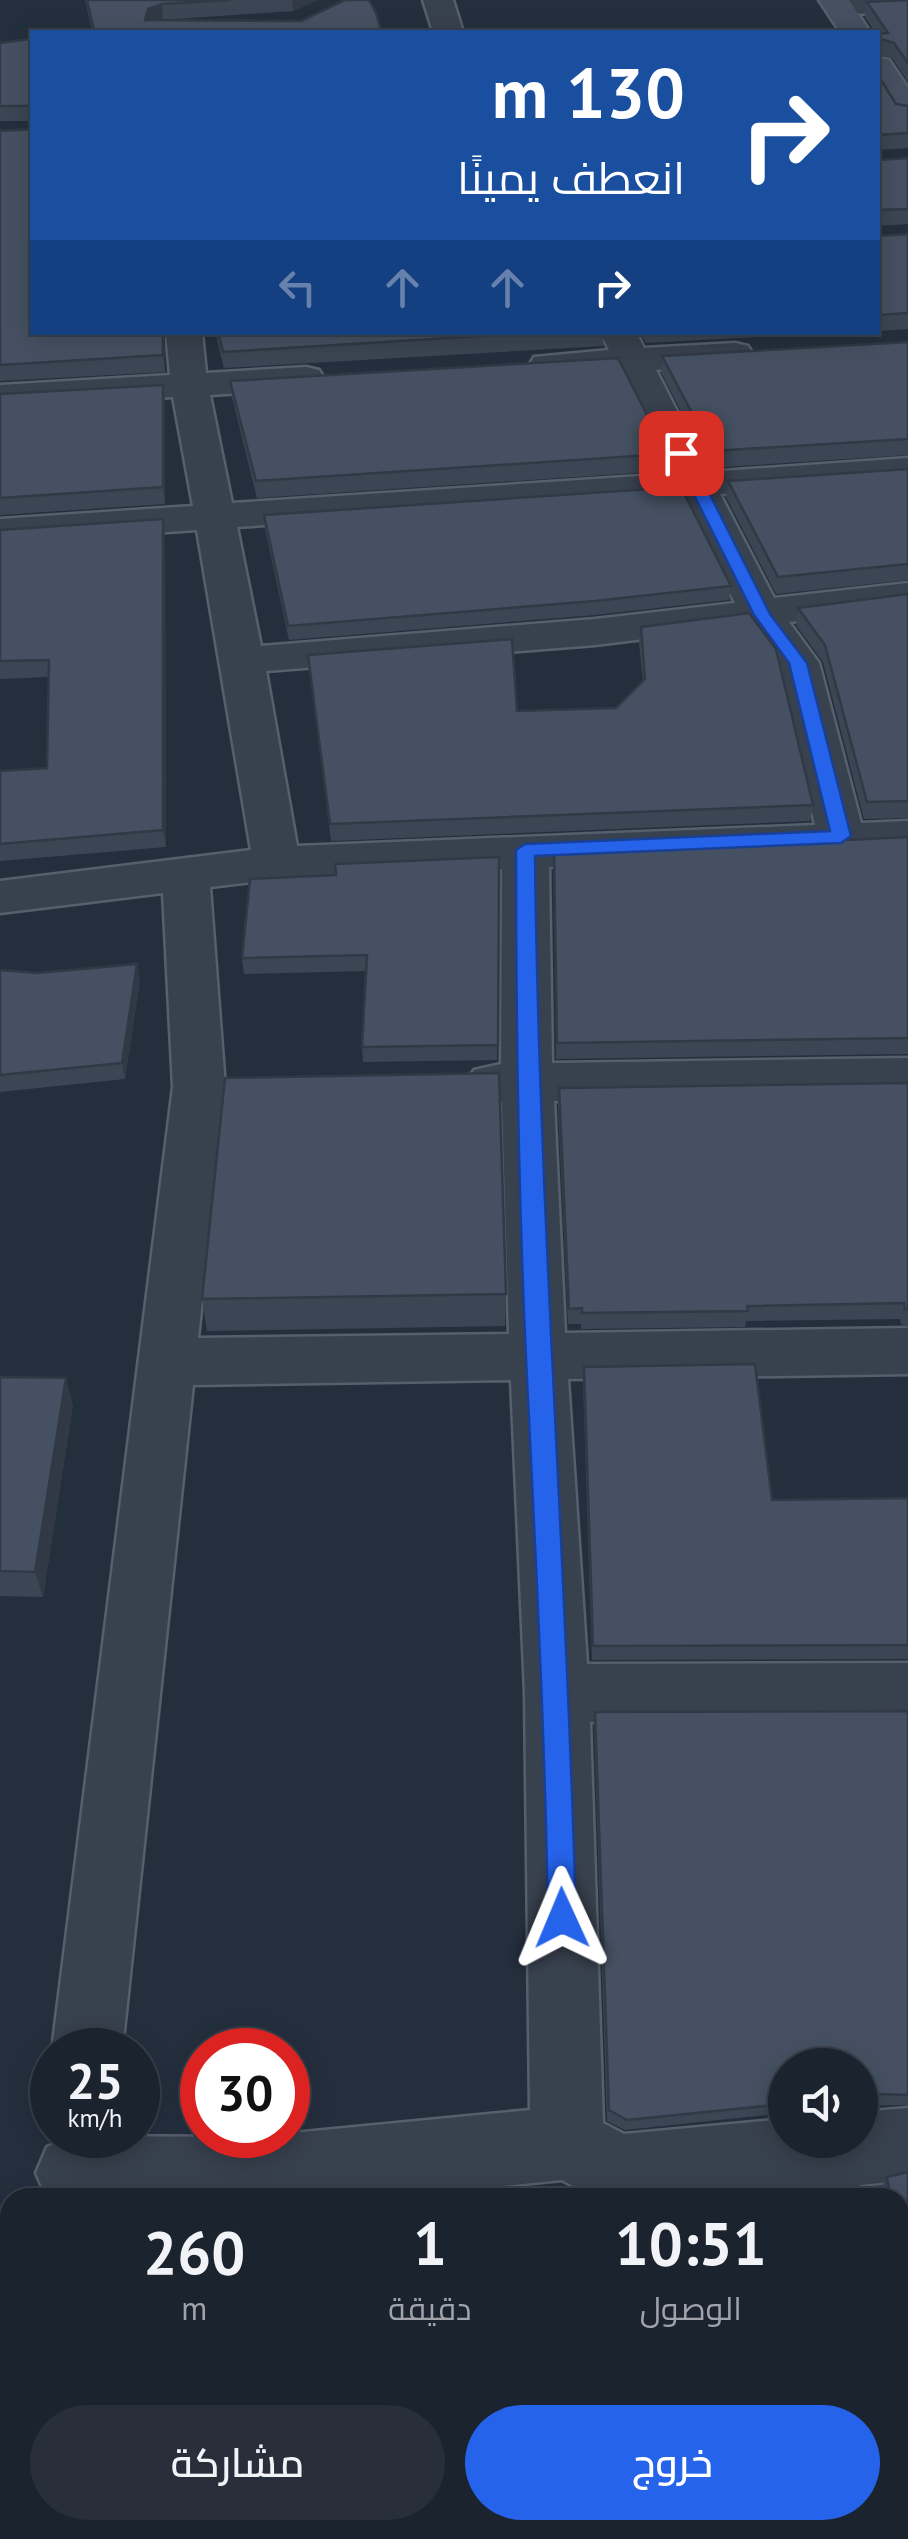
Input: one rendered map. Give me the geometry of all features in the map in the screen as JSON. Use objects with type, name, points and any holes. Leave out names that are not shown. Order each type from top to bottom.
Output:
[{"type":"street","points":[[438,0],[447,30]]},
{"type":"street","points":[[836,3],[908,2]]},
{"type":"street","points":[[836,3],[854,30]]},
{"type":"street","points":[[184,335],[189,384],[243,660],[276,863]]},
{"type":"street","points":[[626,346],[762,615],[798,663],[841,836]]},
{"type":"street","points":[[517,366],[626,346],[770,351]]},
{"type":"street","points":[[0,396],[344,376]]},
{"type":"street","points":[[0,531],[908,470]]},
{"type":"street","points":[[243,660],[522,639],[762,615],[908,595]]},
{"type":"street","points":[[0,897],[276,863],[908,836]]},
{"type":"street","points":[[525,850],[527,1082],[557,1692],[567,2143]]},
{"type":"street","points":[[90,2028],[166,1362],[218,1087],[186,876]]},
{"type":"street","points":[[450,1083],[908,1076]]},
{"type":"street","points":[[166,1362],[908,1351]]},
{"type":"street","points":[[557,1692],[908,1692]]},
{"type":"street","points":[[70,2168],[252,2174],[567,2143],[620,2170],[821,2173],[908,2144]]},
{"type":"building","points":[[87,0],[231,0],[162,4],[148,9],[145,20],[301,21],[345,0],[369,0],[381,30],[94,30]]},
{"type":"building","points":[[908,0],[908,63],[894,43],[880,40],[880,34],[888,33],[867,2]]},
{"type":"building","points":[[30,39],[30,106],[0,106],[0,43]]},
{"type":"building","points":[[880,78],[896,104],[908,106],[908,133],[880,135]]},
{"type":"building","points":[[30,129],[30,335],[163,335],[163,355],[0,365],[0,131]]},
{"type":"building","points":[[908,158],[908,209],[880,210],[880,160]]},
{"type":"building","points":[[908,234],[908,313],[880,315],[880,236]]},
{"type":"building","points":[[219,335],[499,335],[223,352]]},
{"type":"building","points":[[908,342],[908,439],[712,451],[662,356]]},
{"type":"building","points":[[618,358],[667,454],[256,481],[230,381]]},
{"type":"building","points":[[163,385],[163,487],[0,498],[0,394]]},
{"type":"building","points":[[908,469],[908,564],[778,577],[728,481]]},
{"type":"building","points":[[681,487],[731,586],[288,626],[264,515]]},
{"type":"building","points":[[163,519],[163,830],[0,844],[0,771],[47,768],[49,660],[0,661],[0,530]]},
{"type":"building","points":[[908,594],[908,801],[867,802],[825,645],[798,608]]},
{"type":"building","points":[[749,613],[776,649],[813,805],[330,824],[308,655],[512,639],[517,711],[616,708],[645,679],[641,627]]},
{"type":"building","points":[[908,837],[908,1038],[557,1043],[554,854]]},
{"type":"building","points":[[499,857],[498,1045],[362,1047],[367,955],[242,958],[250,879],[336,875],[335,864]]},
{"type":"building","points":[[137,964],[122,1063],[0,1075],[0,970],[37,973]]},
{"type":"building","points":[[499,1073],[506,1294],[202,1299],[225,1078]]},
{"type":"building","points":[[908,1083],[908,1309],[904,1303],[747,1306],[748,1311],[582,1313],[582,1308],[569,1309],[559,1088]]},
{"type":"building","points":[[755,1364],[772,1500],[908,1498],[908,1645],[593,1646],[584,1367]]},
{"type":"building","points":[[0,1377],[66,1378],[35,1572],[0,1571]]},
{"type":"building","points":[[908,1711],[908,2095],[878,2094],[878,2048],[768,2048],[768,2106],[627,2120],[609,2110],[595,1712]]},
{"type":"building","points":[[908,2172],[908,2188],[889,2188],[887,2177]]},
{"type":"route","points":[[562,1918],[557,1692],[527,1082],[525,850],[841,836],[798,663],[762,615],[681,453]]}]
